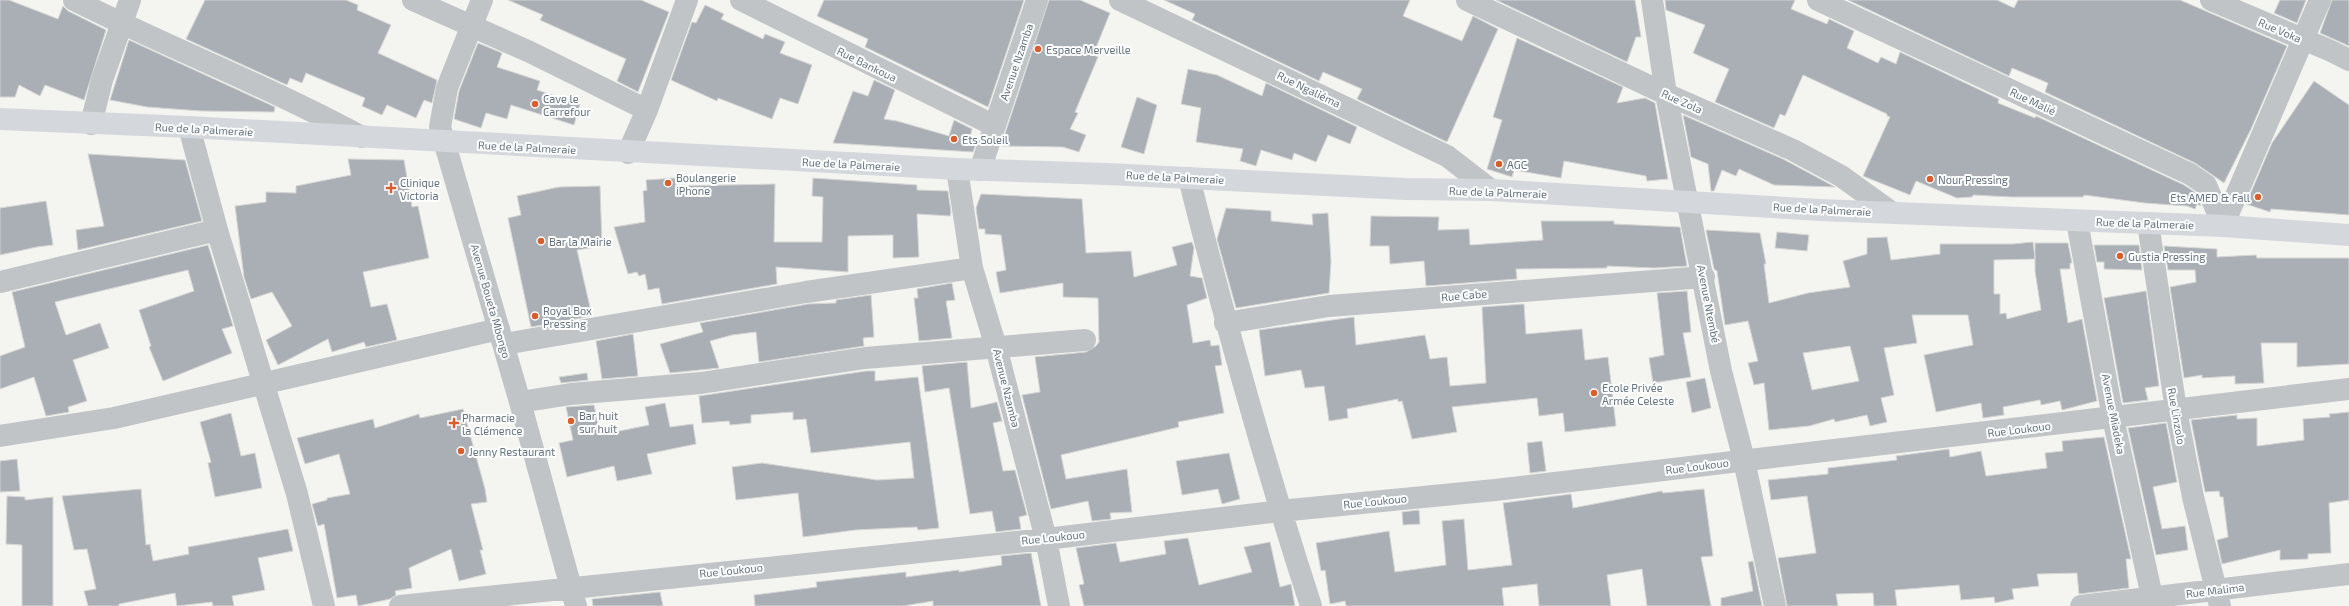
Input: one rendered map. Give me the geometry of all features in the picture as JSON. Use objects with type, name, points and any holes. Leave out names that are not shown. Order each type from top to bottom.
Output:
[{"type":"main road","name":"Rue de la Palmeraie","points":[[0,119],[189,127],[628,153],[1406,189],[1491,190],[1820,210],[2223,226],[2349,235]]},
{"type":"street","points":[[74,0],[121,23],[276,92],[362,137]]},
{"type":"street","points":[[92,124],[102,80],[130,0]]},
{"type":"street","points":[[413,0],[530,52],[647,110]]},
{"type":"street","name":"Avenue Boueta Mbongo","points":[[482,0],[446,95],[440,122],[574,596]]},
{"type":"street","points":[[628,153],[647,110],[687,0]]},
{"type":"street","name":"Rue Bankoua","points":[[741,0],[995,126]]},
{"type":"street","name":"Avenue Nzamba","points":[[980,170],[1038,0]]},
{"type":"street","name":"Rue Ngaliéma","points":[[1120,0],[1447,156],[1491,190]]},
{"type":"street","name":"Rue Zola","points":[[1467,0],[1666,94],[1793,150],[1840,176],[1891,212]]},
{"type":"street","name":"Avenue Ntembé","points":[[1652,0],[1666,94],[1689,201],[1721,371],[1744,460],[1775,606]]},
{"type":"street","name":"Rue Malié","points":[[1818,0],[2190,174],[2206,185],[2223,226]]},
{"type":"street","name":"Rue Voka","points":[[2211,0],[2349,60]]},
{"type":"street","points":[[2223,226],[2320,0]]},
{"type":"street","points":[[189,127],[217,230],[297,494],[324,606]]},
{"type":"street","name":"Avenue Nzamba","points":[[957,169],[972,268],[996,347],[1046,539],[1059,606]]},
{"type":"street","points":[[1189,178],[1225,323],[1280,511],[1311,606]]},
{"type":"street","name":"Avenue Miadeka","points":[[2077,221],[2113,418],[2154,602]]},
{"type":"street","name":"Rue Linzolo","points":[[2148,223],[2176,410],[2193,497],[2218,598]]},
{"type":"street","points":[[0,282],[217,230]]},
{"type":"street","points":[[0,436],[114,418],[264,383],[502,337],[972,268]]},
{"type":"street","name":"Rue Cabe","points":[[1225,323],[1329,306],[1704,277]]},
{"type":"street","points":[[520,402],[571,394],[701,383],[865,358],[1085,340]]},
{"type":"street","name":"Rue Loukouo","points":[[400,606],[574,596],[1280,511],[1495,490],[2349,389]]},
{"type":"street","name":"Rue Malima","points":[[2081,606],[2218,598],[2349,574]]},
{"type":"building","points":[[0,0],[9,0],[58,19],[63,6],[68,11],[106,30],[84,100],[45,85],[40,96],[19,85],[15,97],[0,97]]},
{"type":"building","points":[[205,0],[346,0],[358,5],[357,10],[391,25],[378,53],[437,80],[432,103],[424,100],[416,118],[387,105],[382,115],[362,106],[365,98],[306,73],[302,83],[290,78],[287,85],[186,39]]},
{"type":"building","points":[[508,0],[641,0],[669,12],[638,92],[617,81],[626,59],[540,20],[543,15]]},
{"type":"building","points":[[824,0],[1024,0],[988,107],[865,47],[868,39],[817,16]]},
{"type":"building","points":[[1049,0],[1080,0],[1110,13],[1093,55],[1098,57],[1075,112],[1078,113],[1070,129],[1086,135],[1079,152],[1063,147],[1001,146]]},
{"type":"building","points":[[1164,0],[1410,0],[1403,16],[1462,41],[1473,16],[1498,29],[1447,142],[1357,99],[1362,89],[1323,72],[1319,81],[1192,20],[1195,14]]},
{"type":"building","points":[[1496,0],[1635,0],[1641,37],[1636,37],[1627,62]]},
{"type":"building","points":[[1665,0],[1795,0],[1791,9],[1827,24],[1829,19],[1854,31],[1847,48],[1878,63],[1881,57],[1896,64],[1900,52],[1999,99],[1998,103],[2035,118],[2036,116],[2184,185],[2196,193],[2201,206],[2197,204],[2195,209],[2187,206],[2145,203],[2084,195],[2083,197],[2011,197],[1973,195],[1972,197],[1957,198],[1916,181],[1910,195],[1863,176],[1890,117],[1887,116],[1887,114],[1803,75],[1785,116],[1780,114],[1774,128],[1715,102],[1729,69],[1693,53],[1705,25],[1666,10]]},
{"type":"building","points":[[1848,0],[1997,0],[2014,8],[2018,0],[2180,0],[2287,46],[2251,129],[2224,183],[2195,163],[2045,92],[2048,83],[2012,68],[2009,76]]},
{"type":"building","points":[[2280,0],[2306,0],[2297,23],[2274,13]]},
{"type":"building","points":[[2332,0],[2349,0],[2349,46],[2320,33]]},
{"type":"building","points":[[705,5],[724,14],[721,19],[763,39],[765,34],[785,42],[780,53],[812,65],[798,104],[780,98],[772,119],[718,98],[717,101],[671,80],[692,22],[696,23]]},
{"type":"building","points":[[1517,38],[1623,87],[1617,103],[1645,98],[1655,103],[1668,179],[1647,181],[1646,176],[1564,161],[1561,178],[1514,170],[1512,177],[1487,169],[1502,120],[1493,117]]},
{"type":"building","points":[[129,40],[275,107],[274,112],[201,111],[147,107],[110,100]]},
{"type":"building","points":[[478,43],[502,53],[497,67],[540,81],[537,90],[580,104],[574,125],[511,105],[507,119],[486,113],[481,128],[454,119],[459,91]]},
{"type":"building","points":[[1188,69],[1217,75],[1262,96],[1266,83],[1357,127],[1350,144],[1328,135],[1316,162],[1294,153],[1292,160],[1261,150],[1256,166],[1240,161],[1243,149],[1196,142],[1201,108],[1181,104]]},
{"type":"building","points":[[874,80],[895,90],[884,119],[897,121],[949,136],[954,120],[972,129],[969,142],[976,144],[973,152],[833,143],[853,91],[868,96]]},
{"type":"building","points":[[2314,81],[2349,105],[2349,215],[2271,209],[2270,212],[2246,204],[2272,143]]},
{"type":"building","points":[[1137,97],[1157,105],[1144,154],[1121,147]]},
{"type":"building","points":[[1683,115],[1783,159],[1835,187],[1774,185],[1739,169],[1736,176],[1722,170],[1714,191],[1711,191],[1708,164],[1691,157]]},
{"type":"building","points":[[88,154],[185,160],[202,221],[78,250],[76,230],[104,226]]},
{"type":"building","points":[[348,159],[404,160],[412,207],[418,206],[429,258],[363,272],[371,307],[387,304],[397,340],[366,347],[364,342],[332,352],[328,339],[278,365],[266,340],[292,326],[272,292],[251,299],[244,277],[235,206],[266,202],[266,192],[296,193],[296,186],[351,175]]},
{"type":"building","points":[[675,178],[676,186],[775,184],[774,242],[822,242],[823,197],[812,196],[813,178],[917,185],[917,190],[948,191],[951,212],[950,216],[917,214],[919,257],[893,258],[893,235],[848,236],[848,272],[776,267],[777,284],[662,304],[659,288],[648,290],[645,274],[639,276],[637,272],[628,274],[614,227],[645,222],[643,191],[647,190],[646,180]]},
{"type":"building","points":[[600,186],[602,246],[577,250],[592,316],[531,327],[508,218],[521,215],[517,196],[559,187]]},
{"type":"building","points":[[981,194],[1082,199],[1086,253],[1131,251],[1134,277],[1177,265],[1172,247],[1192,242],[1194,248],[1190,276],[1202,278],[1207,298],[1187,305],[1193,343],[1210,340],[1211,346],[1219,345],[1222,365],[1215,366],[1224,413],[1178,422],[1179,427],[1061,455],[1066,479],[1127,469],[1132,512],[1110,513],[1111,519],[1092,521],[1088,501],[1051,509],[1022,395],[1040,392],[1035,357],[1086,352],[1096,346],[1099,342],[1098,298],[1063,297],[1063,283],[1000,293],[996,272],[1006,270],[1001,235],[985,234],[985,229],[979,229],[976,208]]},
{"type":"building","points":[[46,201],[53,245],[0,255],[0,208]]},
{"type":"building","points":[[1226,208],[1271,211],[1271,221],[1313,225],[1312,214],[1328,213],[1331,261],[1329,293],[1236,308],[1217,239]]},
{"type":"building","points":[[1371,216],[1439,217],[1438,230],[1469,229],[1470,245],[1543,240],[1541,221],[1614,221],[1614,224],[1680,227],[1687,266],[1654,268],[1607,266],[1607,268],[1516,269],[1517,279],[1426,286],[1424,261],[1390,264],[1389,246],[1370,246]]},
{"type":"building","points":[[1706,230],[1760,233],[1766,264],[1764,264],[1769,303],[1808,293],[1850,287],[1843,261],[1867,254],[1867,238],[1887,237],[1891,260],[1940,254],[1940,244],[2013,244],[2033,242],[2035,259],[2035,243],[2068,243],[2072,263],[2070,263],[2070,269],[2060,269],[2068,323],[2082,319],[2097,401],[2062,410],[2060,401],[2041,405],[2040,400],[2003,407],[2004,415],[1983,418],[1981,403],[1936,412],[1924,355],[1973,345],[1968,315],[1912,315],[1917,343],[1884,348],[1894,395],[1881,398],[1887,422],[1870,426],[1867,415],[1835,422],[1834,419],[1809,426],[1769,430],[1764,383],[1754,385],[1748,363],[1758,361],[1748,321],[1725,325],[1717,271],[1714,269]],"holes":[[[2035,259],[2035,271],[2041,310],[2007,319],[2006,313],[2000,314],[2000,294],[1994,294],[1994,260]],[[1850,346],[1859,381],[1812,390],[1803,353]]]},
{"type":"building","points":[[1777,232],[1809,235],[1807,251],[1775,248]]},
{"type":"building","points":[[208,245],[233,326],[222,329],[232,353],[163,381],[149,347],[151,346],[139,310],[194,291],[188,270],[55,302],[66,335],[100,323],[109,348],[73,360],[87,401],[68,407],[69,412],[46,416],[34,377],[0,389],[0,356],[25,347],[12,292]]},
{"type":"building","points":[[2094,245],[2139,245],[2142,270],[2104,269],[2104,262],[2097,262]]},
{"type":"building","points":[[2164,246],[2217,249],[2217,257],[2256,255],[2257,258],[2349,258],[2349,364],[2297,367],[2297,343],[2261,343],[2264,383],[2235,384],[2235,376],[2202,378],[2202,375],[2184,378],[2170,287],[2196,282],[2195,270],[2168,270]]},
{"type":"building","points":[[952,283],[955,300],[946,301],[952,338],[919,341],[914,298],[918,298],[917,289]]},
{"type":"building","points":[[1687,291],[1691,332],[1683,333],[1691,377],[1653,383],[1649,358],[1664,355],[1657,293]]},
{"type":"building","points":[[2146,291],[2159,386],[2145,388],[2148,400],[2123,403],[2104,298]]},
{"type":"building","points":[[871,295],[874,337],[863,338],[864,346],[759,362],[756,332],[732,335],[710,341],[719,368],[670,373],[660,344],[703,332],[700,323],[808,304],[836,303],[836,300]]},
{"type":"building","points":[[1524,304],[1526,334],[1582,329],[1585,360],[1608,357],[1616,426],[1565,432],[1563,413],[1539,416],[1537,398],[1452,407],[1457,432],[1412,439],[1402,401],[1398,402],[1398,399],[1347,409],[1348,418],[1329,421],[1324,386],[1305,388],[1301,370],[1265,376],[1259,330],[1354,317],[1356,345],[1425,335],[1430,359],[1447,357],[1450,386],[1486,383],[1482,307]]},
{"type":"building","points":[[633,334],[638,376],[602,379],[596,341]]},
{"type":"building","points":[[967,362],[971,408],[997,402],[1002,421],[993,423],[1003,471],[1015,470],[1027,515],[1019,517],[1021,529],[996,532],[992,511],[970,514],[949,388],[925,392],[922,366]]},
{"type":"building","points":[[866,371],[875,371],[875,381],[918,377],[939,528],[918,530],[917,527],[855,530],[803,537],[798,493],[736,500],[732,467],[762,463],[877,480],[914,478],[910,442],[811,453],[806,419],[793,420],[793,412],[751,415],[751,423],[730,425],[729,421],[702,423],[699,396]]},
{"type":"building","points":[[587,373],[588,380],[561,383],[559,377]]},
{"type":"building","points":[[1705,378],[1711,408],[1692,413],[1686,382]]},
{"type":"building","points":[[665,403],[670,427],[693,424],[696,444],[647,454],[652,474],[617,481],[614,466],[567,477],[559,443],[573,440],[566,407],[594,405],[600,435],[649,425],[645,407]]},
{"type":"building","points":[[463,409],[485,489],[487,502],[471,504],[483,550],[480,550],[486,574],[459,581],[451,549],[409,568],[412,588],[395,591],[396,595],[390,599],[358,606],[356,595],[337,598],[324,524],[318,526],[312,504],[327,500],[327,498],[350,494],[339,454],[305,464],[297,438],[373,419],[375,428],[419,414],[420,418]]},
{"type":"building","points":[[2349,412],[2349,500],[2329,503],[2331,553],[2308,554],[2308,559],[2280,560],[2280,550],[2222,564],[2217,540],[2228,537],[2223,497],[2220,497],[2219,491],[2205,492],[2191,420],[2237,415],[2237,419],[2257,418],[2257,446],[2304,440],[2303,419],[2330,417],[2329,414]]},
{"type":"building","points":[[231,413],[241,456],[255,453],[262,488],[215,497],[208,463],[211,462],[200,422]]},
{"type":"building","points":[[2166,423],[2177,482],[2153,487],[2162,529],[2185,526],[2188,550],[2156,555],[2128,428]]},
{"type":"building","points":[[2104,437],[2131,559],[2126,559],[2129,588],[2079,594],[2077,573],[2037,574],[2039,586],[2012,589],[2014,599],[1995,603],[1994,597],[1961,600],[1959,585],[1895,590],[1897,606],[1874,606],[1873,593],[1836,594],[1838,606],[1787,606],[1778,558],[1816,553],[1807,496],[1771,500],[1768,480],[1828,474],[1828,468],[1897,460],[1896,456],[1949,449],[1950,457],[1981,451],[1986,476],[2047,468],[2045,453],[2063,451],[2062,441]]},
{"type":"building","points":[[1542,441],[1546,471],[1530,473],[1527,443]]},
{"type":"building","points":[[1229,453],[1240,499],[1222,504],[1218,489],[1182,495],[1176,461]]},
{"type":"building","points":[[17,459],[20,491],[0,492],[0,461]]},
{"type":"building","points":[[141,489],[146,545],[150,544],[153,561],[189,554],[188,547],[288,529],[293,551],[258,558],[265,590],[232,596],[234,606],[213,606],[212,602],[177,606],[175,593],[119,604],[119,606],[88,606],[84,591],[96,589],[87,549],[74,550],[62,496]]},
{"type":"building","points":[[1704,489],[1713,556],[1701,557],[1711,606],[1647,606],[1642,569],[1607,575],[1611,606],[1539,606],[1537,584],[1502,588],[1504,606],[1346,606],[1345,601],[1330,604],[1325,570],[1321,571],[1316,543],[1389,531],[1395,572],[1446,565],[1442,521],[1464,519],[1468,570],[1512,565],[1503,503],[1571,494],[1573,508],[1662,491],[1663,493]]},
{"type":"building","points":[[7,496],[25,497],[25,500],[53,497],[53,606],[22,606],[22,545],[6,544]]},
{"type":"building","points":[[1419,510],[1420,524],[1403,525],[1402,512]]},
{"type":"building","points":[[1188,538],[1199,585],[1252,572],[1244,547],[1270,542],[1280,587],[1291,584],[1295,606],[1084,606],[1079,585],[1084,584],[1076,548],[1116,543],[1120,562],[1166,554],[1164,541]]},
{"type":"building","points":[[1031,553],[1041,606],[933,606],[933,601],[903,606],[755,606],[754,595],[817,587],[816,582],[906,572],[906,577],[959,570],[959,572],[1002,565],[1001,556]]},
{"type":"building","points":[[1753,561],[1762,606],[1721,606],[1721,598],[1753,591],[1748,562]]},
{"type":"building","points":[[660,592],[663,606],[593,606],[592,599]]},
{"type":"place","name":"Espace Merveille","points":[[1038,49]]},
{"type":"place","name":"Cave le Carrefour","points":[[535,104]]},
{"type":"place","name":"Ets Soleil","points":[[954,139]]},
{"type":"place","name":"AGC","points":[[1499,164]]},
{"type":"place","name":"Nour Pressing","points":[[1930,179]]},
{"type":"place","name":"Boulangerie iPhone","points":[[668,183]]},
{"type":"place","name":"Clinique Victoria","points":[[391,188]]},
{"type":"place","name":"Ets AMED & Fall","points":[[2258,197]]},
{"type":"place","name":"Bar la Mairie","points":[[541,241]]},
{"type":"place","name":"Gustia Pressing","points":[[2120,256]]},
{"type":"place","name":"Royal Box Pressing","points":[[535,316]]},
{"type":"place","name":"Ecole Privée Armée Celeste","points":[[1594,393]]},
{"type":"place","name":"Bar huit sur huit","points":[[571,421]]},
{"type":"place","name":"Pharmacie la Clémence","points":[[454,423]]},
{"type":"place","name":"Jenny Restaurant","points":[[461,451]]}]
